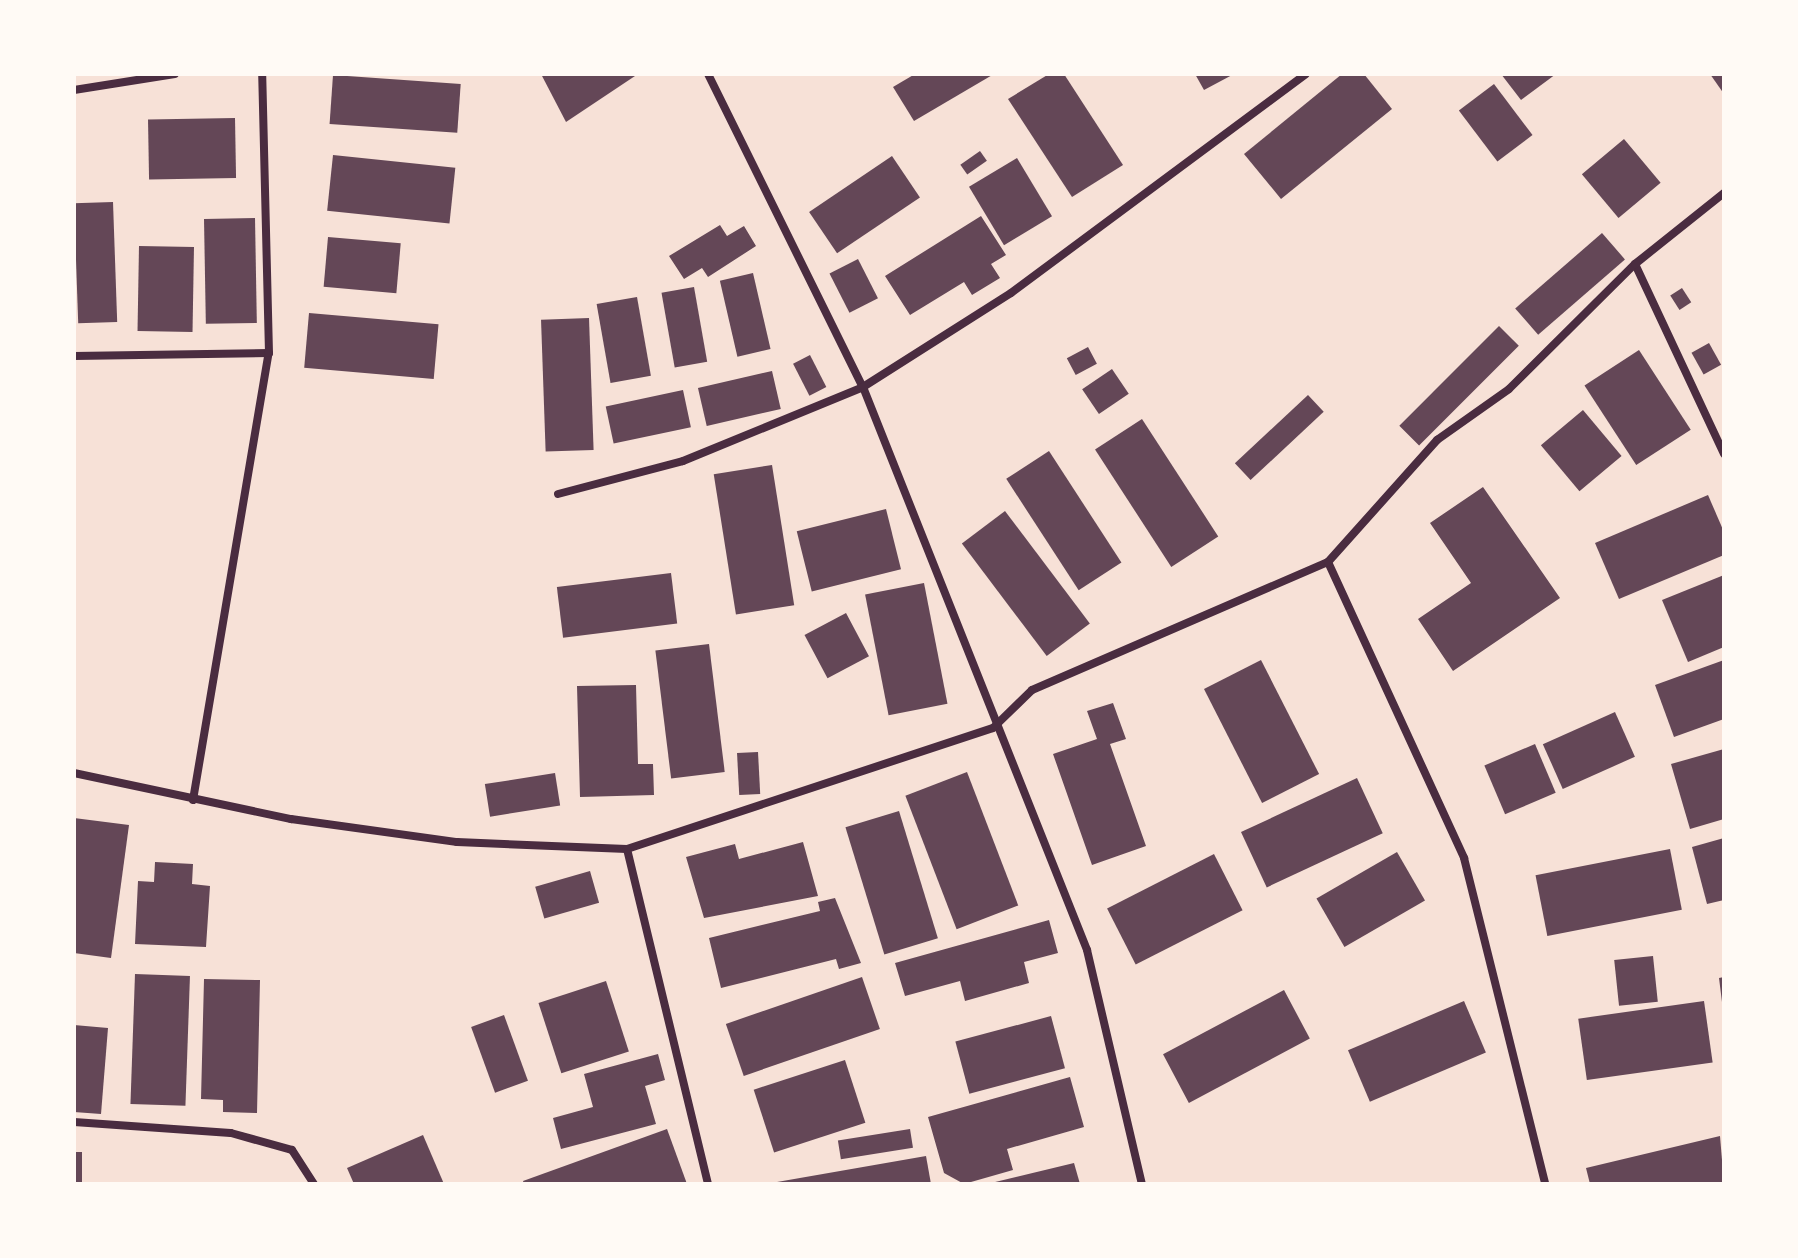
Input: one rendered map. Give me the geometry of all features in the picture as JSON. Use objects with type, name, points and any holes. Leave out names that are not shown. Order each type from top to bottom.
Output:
[{"type":"street","points":[[74,90],[175,74]]},
{"type":"street","points":[[193,800],[269,353],[262,74]]},
{"type":"street","points":[[708,74],[863,387],[993,728],[1087,950],[1142,1184]]},
{"type":"street","points":[[558,494],[683,461],[863,387],[1011,293],[1306,74]]},
{"type":"street","points":[[74,773],[193,800],[457,842],[627,849],[993,728],[1032,690],[1328,562],[1437,440],[1509,389],[1635,264],[1724,193]]},
{"type":"street","points":[[1635,264],[1724,454]]},
{"type":"street","points":[[74,356],[269,353]]},
{"type":"street","points":[[1328,562],[1464,858],[1545,1184]]},
{"type":"street","points":[[627,849],[708,1184]]},
{"type":"street","points":[[74,1122],[231,1133],[292,1150],[314,1184]]},
{"type":"building","points":[[541,74],[638,74],[566,122]]},
{"type":"building","points":[[915,74],[994,74],[914,121],[893,87]]},
{"type":"building","points":[[1049,74],[1064,74],[1123,165],[1072,197],[1008,99]]},
{"type":"building","points":[[1195,74],[1234,74],[1204,90]]},
{"type":"building","points":[[1342,74],[1364,74],[1392,109],[1281,199],[1244,154]]},
{"type":"building","points":[[1501,74],[1556,74],[1521,100]]},
{"type":"building","points":[[1710,74],[1724,74],[1724,94]]},
{"type":"building","points":[[333,75],[461,84],[457,133],[330,124]]},
{"type":"building","points":[[1494,84],[1533,135],[1497,162],[1459,110]]},
{"type":"building","points":[[235,118],[236,178],[149,180],[148,120]]},
{"type":"building","points":[[1624,139],[1661,183],[1619,218],[1582,174]]},
{"type":"building","points":[[980,151],[987,161],[967,175],[960,165]]},
{"type":"building","points":[[333,155],[455,168],[449,224],[327,211]]},
{"type":"building","points":[[892,156],[920,197],[837,253],[809,212]]},
{"type":"building","points":[[1017,158],[1052,216],[1004,245],[969,187]]},
{"type":"building","points":[[113,202],[117,322],[78,323],[74,203]]},
{"type":"building","points":[[981,216],[1006,255],[991,264],[1000,278],[972,295],[964,282],[910,315],[885,276]]},
{"type":"building","points":[[255,218],[257,323],[206,324],[204,219]]},
{"type":"building","points":[[720,225],[727,236],[744,226],[756,246],[708,277],[702,268],[684,279],[669,256]]},
{"type":"building","points":[[1602,233],[1625,259],[1538,335],[1515,308]]},
{"type":"building","points":[[328,237],[401,243],[396,293],[324,287]]},
{"type":"building","points":[[139,246],[194,247],[193,332],[138,331]]},
{"type":"building","points":[[858,259],[878,298],[849,313],[829,274]]},
{"type":"building","points":[[753,273],[771,349],[737,357],[720,281]]},
{"type":"building","points":[[694,287],[707,362],[675,368],[662,293]]},
{"type":"building","points":[[1682,288],[1691,302],[1680,310],[1670,296]]},
{"type":"building","points":[[637,297],[651,376],[611,383],[597,304]]},
{"type":"building","points":[[309,313],[439,324],[434,379],[304,368]]},
{"type":"building","points":[[589,318],[594,450],[546,452],[541,320]]},
{"type":"building","points":[[1499,326],[1519,346],[1419,446],[1399,426]]},
{"type":"building","points":[[1709,343],[1721,365],[1704,375],[1692,353]]},
{"type":"building","points":[[1088,347],[1097,364],[1076,375],[1067,358]]},
{"type":"building","points":[[1639,350],[1691,430],[1636,465],[1584,385]]},
{"type":"building","points":[[810,355],[826,387],[809,396],[793,364]]},
{"type":"building","points":[[1112,369],[1129,394],[1099,414],[1082,389]]},
{"type":"building","points":[[772,371],[781,409],[707,426],[698,388]]},
{"type":"building","points":[[683,390],[691,427],[614,444],[606,406]]},
{"type":"building","points":[[1308,395],[1324,412],[1251,480],[1235,463]]},
{"type":"building","points":[[1583,410],[1622,456],[1579,491],[1541,445]]},
{"type":"building","points":[[1142,419],[1218,536],[1171,567],[1095,449]]},
{"type":"building","points":[[1049,451],[1121,563],[1079,590],[1006,479]]},
{"type":"building","points":[[772,465],[794,605],[736,614],[714,474]]},
{"type":"building","points":[[1483,487],[1560,598],[1453,671],[1418,619],[1471,583],[1430,523]]},
{"type":"building","points":[[1708,495],[1724,532],[1724,555],[1619,599],[1595,543]]},
{"type":"building","points":[[886,509],[901,569],[812,591],[797,531]]},
{"type":"building","points":[[1005,511],[1090,624],[1047,656],[962,543]]},
{"type":"building","points":[[671,573],[677,624],[563,638],[557,587]]},
{"type":"building","points":[[1724,575],[1724,647],[1688,662],[1662,600]]},
{"type":"building","points":[[924,583],[947,704],[889,715],[865,594]]},
{"type":"building","points":[[846,613],[869,656],[828,678],[805,635]]},
{"type":"building","points":[[709,644],[725,772],[671,779],[655,651]]},
{"type":"building","points":[[1261,660],[1319,774],[1262,803],[1204,689]]},
{"type":"building","points":[[1724,660],[1724,719],[1674,737],[1655,685]]},
{"type":"building","points":[[636,685],[638,764],[653,764],[654,795],[580,797],[577,686]]},
{"type":"building","points":[[1113,703],[1126,739],[1110,744],[1146,846],[1092,865],[1053,754],[1097,739],[1087,711]]},
{"type":"building","points":[[1615,712],[1635,757],[1563,789],[1543,744]]},
{"type":"building","points":[[1535,744],[1556,793],[1505,814],[1484,765]]},
{"type":"building","points":[[1724,749],[1724,819],[1690,829],[1671,764]]},
{"type":"building","points":[[758,752],[760,794],[739,795],[737,753]]},
{"type":"building","points":[[967,772],[1018,906],[957,929],[905,796]]},
{"type":"building","points":[[555,773],[560,806],[490,817],[485,784]]},
{"type":"building","points":[[1357,778],[1383,833],[1267,887],[1241,832]]},
{"type":"building","points":[[899,811],[938,938],[884,955],[845,827]]},
{"type":"building","points":[[74,818],[129,825],[111,958],[74,953]]},
{"type":"building","points":[[1724,838],[1724,900],[1707,904],[1692,847]]},
{"type":"building","points":[[803,842],[818,896],[704,918],[686,857],[735,844],[739,859]]},
{"type":"building","points":[[1670,849],[1682,910],[1547,936],[1536,875]]},
{"type":"building","points":[[1397,852],[1425,900],[1344,947],[1316,899]]},
{"type":"building","points":[[1214,854],[1243,910],[1136,965],[1107,908]]},
{"type":"building","points":[[155,862],[193,864],[192,884],[210,886],[206,947],[135,944],[138,881],[154,882]]},
{"type":"building","points":[[590,871],[599,903],[544,918],[535,887]]},
{"type":"building","points":[[835,898],[861,963],[839,969],[836,959],[721,988],[709,938],[820,911],[818,902]]},
{"type":"building","points":[[1049,920],[1058,953],[1024,962],[1029,983],[965,1001],[960,981],[905,996],[895,963]]},
{"type":"building","points":[[1653,956],[1658,1002],[1619,1006],[1614,960]]},
{"type":"building","points":[[135,974],[190,976],[185,1106],[130,1104]]},
{"type":"building","points":[[862,977],[880,1029],[744,1076],[726,1024]]},
{"type":"building","points":[[1724,977],[1724,1002],[1722,1002],[1719,978]]},
{"type":"building","points":[[204,979],[260,980],[257,1113],[223,1112],[223,1100],[201,1099]]},
{"type":"building","points":[[606,981],[629,1051],[561,1073],[538,1003]]},
{"type":"building","points":[[1284,990],[1310,1039],[1189,1103],[1163,1054]]},
{"type":"building","points":[[1464,1001],[1486,1053],[1370,1102],[1348,1050]]},
{"type":"building","points":[[1704,1001],[1713,1062],[1587,1080],[1578,1019]]},
{"type":"building","points":[[504,1015],[528,1081],[495,1093],[471,1027]]},
{"type":"building","points":[[1051,1016],[1065,1068],[969,1094],[955,1042]]},
{"type":"building","points":[[74,1025],[108,1028],[101,1114],[74,1112]]},
{"type":"building","points":[[658,1054],[665,1080],[645,1086],[656,1124],[561,1149],[553,1118],[593,1107],[584,1074]]},
{"type":"building","points":[[845,1060],[865,1123],[774,1152],[754,1090]]},
{"type":"building","points":[[1070,1077],[1084,1127],[1007,1149],[1013,1170],[964,1184],[944,1173],[928,1117]]},
{"type":"building","points":[[667,1129],[687,1184],[524,1184],[523,1181]]},
{"type":"building","points":[[910,1129],[913,1148],[841,1159],[838,1140]]},
{"type":"building","points":[[423,1135],[444,1184],[354,1184],[347,1168]]},
{"type":"building","points":[[1720,1136],[1724,1184],[1590,1184],[1586,1168]]},
{"type":"building","points":[[74,1152],[82,1152],[82,1184],[74,1184]]},
{"type":"building","points":[[926,1156],[931,1184],[777,1184],[777,1182]]},
{"type":"building","points":[[1074,1163],[1080,1184],[991,1183]]}]
